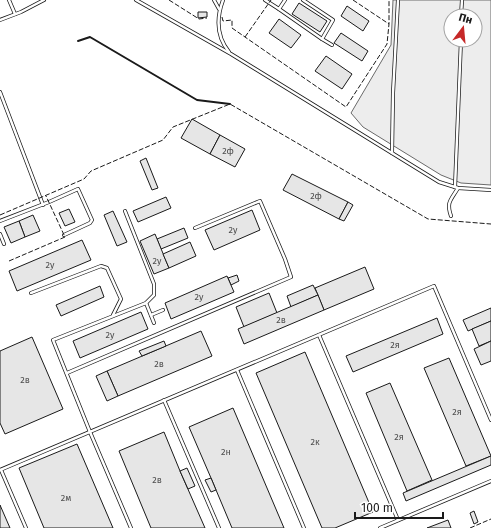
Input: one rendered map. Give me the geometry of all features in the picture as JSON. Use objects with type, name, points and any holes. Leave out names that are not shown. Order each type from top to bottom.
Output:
[{"type":"lane","points":[[9,0],[15,14]]},
{"type":"lane","points":[[0,20],[44,0]]},
{"type":"lane","points":[[136,0],[231,54],[439,182],[456,188],[491,190]]},
{"type":"lane","points":[[214,0],[220,10]]},
{"type":"lane","points":[[223,0],[220,10],[219,26],[222,43],[231,54]]},
{"type":"lane","points":[[265,0],[332,45]]},
{"type":"lane","points":[[279,9],[285,0]]},
{"type":"lane","points":[[303,0],[333,20],[322,38]]},
{"type":"lane","points":[[392,154],[393,93],[398,0]]},
{"type":"lane","points":[[451,216],[448,207],[456,188],[461,48]]},
{"type":"lane","points":[[0,92],[43,204]]},
{"type":"lane","points":[[0,221],[78,189],[92,220],[90,223],[64,235]]},
{"type":"lane","points":[[66,373],[291,277],[260,200],[195,228]]},
{"type":"lane","points":[[125,211],[154,284],[154,295],[146,303],[53,340],[131,528]]},
{"type":"lane","points":[[0,234],[4,244]]},
{"type":"lane","points":[[30,293],[101,266],[107,268],[121,299],[113,316]]},
{"type":"lane","points":[[26,528],[0,470],[434,286],[491,420]]},
{"type":"lane","points":[[146,303],[154,323]]},
{"type":"lane","points":[[151,315],[163,310]]},
{"type":"lane","points":[[319,335],[398,520]]},
{"type":"lane","points":[[236,370],[304,528]]},
{"type":"lane","points":[[164,400],[218,528]]},
{"type":"lane","points":[[380,528],[491,481]]},
{"type":"shaded area","points":[[393,0],[491,0],[491,185],[461,183],[441,175],[363,127],[351,113],[391,45]]},
{"type":"building","points":[[299,3],[327,21],[320,32],[292,14]]},
{"type":"building","points":[[347,6],[369,21],[363,31],[341,16]]},
{"type":"building","points":[[198,12],[207,12],[207,17],[198,18]]},
{"type":"building","points":[[279,19],[301,35],[291,48],[269,33]]},
{"type":"building","points":[[341,33],[368,51],[362,61],[334,43]]},
{"type":"building","points":[[326,56],[352,74],[342,89],[315,71]]},
{"type":"building","points":[[192,119],[220,135],[210,154],[181,138]]},
{"type":"building","points":[[220,135],[245,149],[235,167],[210,154]]},
{"type":"building","points":[[146,158],[158,188],[152,190],[140,161]]},
{"type":"building","points":[[292,174],[348,202],[339,219],[283,190]]},
{"type":"building","points":[[166,197],[171,208],[138,222],[133,211]]},
{"type":"building","points":[[348,202],[353,205],[344,221],[339,219]]},
{"type":"building","points":[[69,209],[75,222],[65,226],[59,213]]},
{"type":"building","points":[[252,210],[260,230],[214,250],[205,230]]},
{"type":"building","points":[[113,211],[127,242],[117,246],[104,215]]},
{"type":"building","points":[[33,215],[40,231],[25,237],[19,221]]},
{"type":"building","points":[[19,221],[25,237],[11,243],[4,227]]},
{"type":"building","points":[[184,228],[188,238],[161,249],[157,239]]},
{"type":"building","points":[[155,234],[169,268],[154,274],[140,241]]},
{"type":"building","points":[[82,240],[91,260],[17,291],[9,271]]},
{"type":"building","points":[[190,242],[196,256],[169,268],[163,254]]},
{"type":"building","points":[[365,267],[374,289],[324,310],[315,288]]},
{"type":"building","points":[[237,275],[239,281],[231,285],[228,278]]},
{"type":"building","points":[[227,276],[234,292],[171,319],[165,303]]},
{"type":"building","points":[[313,285],[318,295],[291,307],[287,296]]},
{"type":"building","points":[[100,286],[104,297],[61,316],[56,305]]},
{"type":"building","points":[[269,293],[277,313],[244,327],[236,307]]},
{"type":"building","points":[[318,295],[324,310],[244,344],[238,329]]},
{"type":"building","points":[[491,308],[491,321],[468,331],[463,320]]},
{"type":"building","points":[[141,312],[148,329],[80,358],[73,341]]},
{"type":"building","points":[[437,318],[443,334],[353,372],[346,356]]},
{"type":"building","points":[[491,321],[491,341],[479,346],[472,329]]},
{"type":"building","points":[[201,331],[212,356],[118,396],[107,371]]},
{"type":"building","points":[[32,337],[63,409],[5,434],[0,423],[0,351]]},
{"type":"building","points":[[164,341],[166,346],[142,356],[139,351]]},
{"type":"building","points":[[491,341],[491,361],[481,365],[474,349]]},
{"type":"building","points":[[305,352],[373,512],[335,528],[322,528],[256,373]]},
{"type":"building","points":[[449,358],[491,456],[466,466],[424,368]]},
{"type":"building","points":[[107,371],[118,396],[107,401],[96,376]]},
{"type":"building","points":[[390,383],[432,480],[407,491],[366,393]]},
{"type":"building","points":[[233,408],[284,528],[232,528],[189,427]]},
{"type":"building","points":[[164,432],[205,528],[151,528],[119,451]]},
{"type":"building","points":[[77,444],[113,528],[44,528],[19,468]]},
{"type":"building","points":[[491,456],[491,465],[406,501],[403,493]]},
{"type":"building","points":[[187,468],[195,486],[188,489],[180,471]]},
{"type":"building","points":[[211,478],[216,490],[211,492],[205,480]]},
{"type":"building","points":[[0,505],[10,528],[0,528]]},
{"type":"building","points":[[474,511],[478,522],[474,524],[470,513]]},
{"type":"building","points":[[448,520],[451,528],[427,528]]},
{"type":"fence","points":[[169,0],[199,19],[207,18]]},
{"type":"fence","points":[[245,37],[271,0]]},
{"type":"fence","points":[[353,0],[389,24]]},
{"type":"fence","points":[[222,17],[223,21],[232,20],[232,28],[346,107],[387,44],[389,0]]},
{"type":"fence","points":[[0,215],[84,179],[91,171],[163,140],[173,127],[230,104],[428,219],[491,224]]},
{"type":"fence","points":[[9,261],[65,237],[46,196]]},
{"type":"fence","points":[[470,528],[491,519]]},
{"type":"wall","points":[[78,41],[90,37],[197,100],[230,104]]}]
